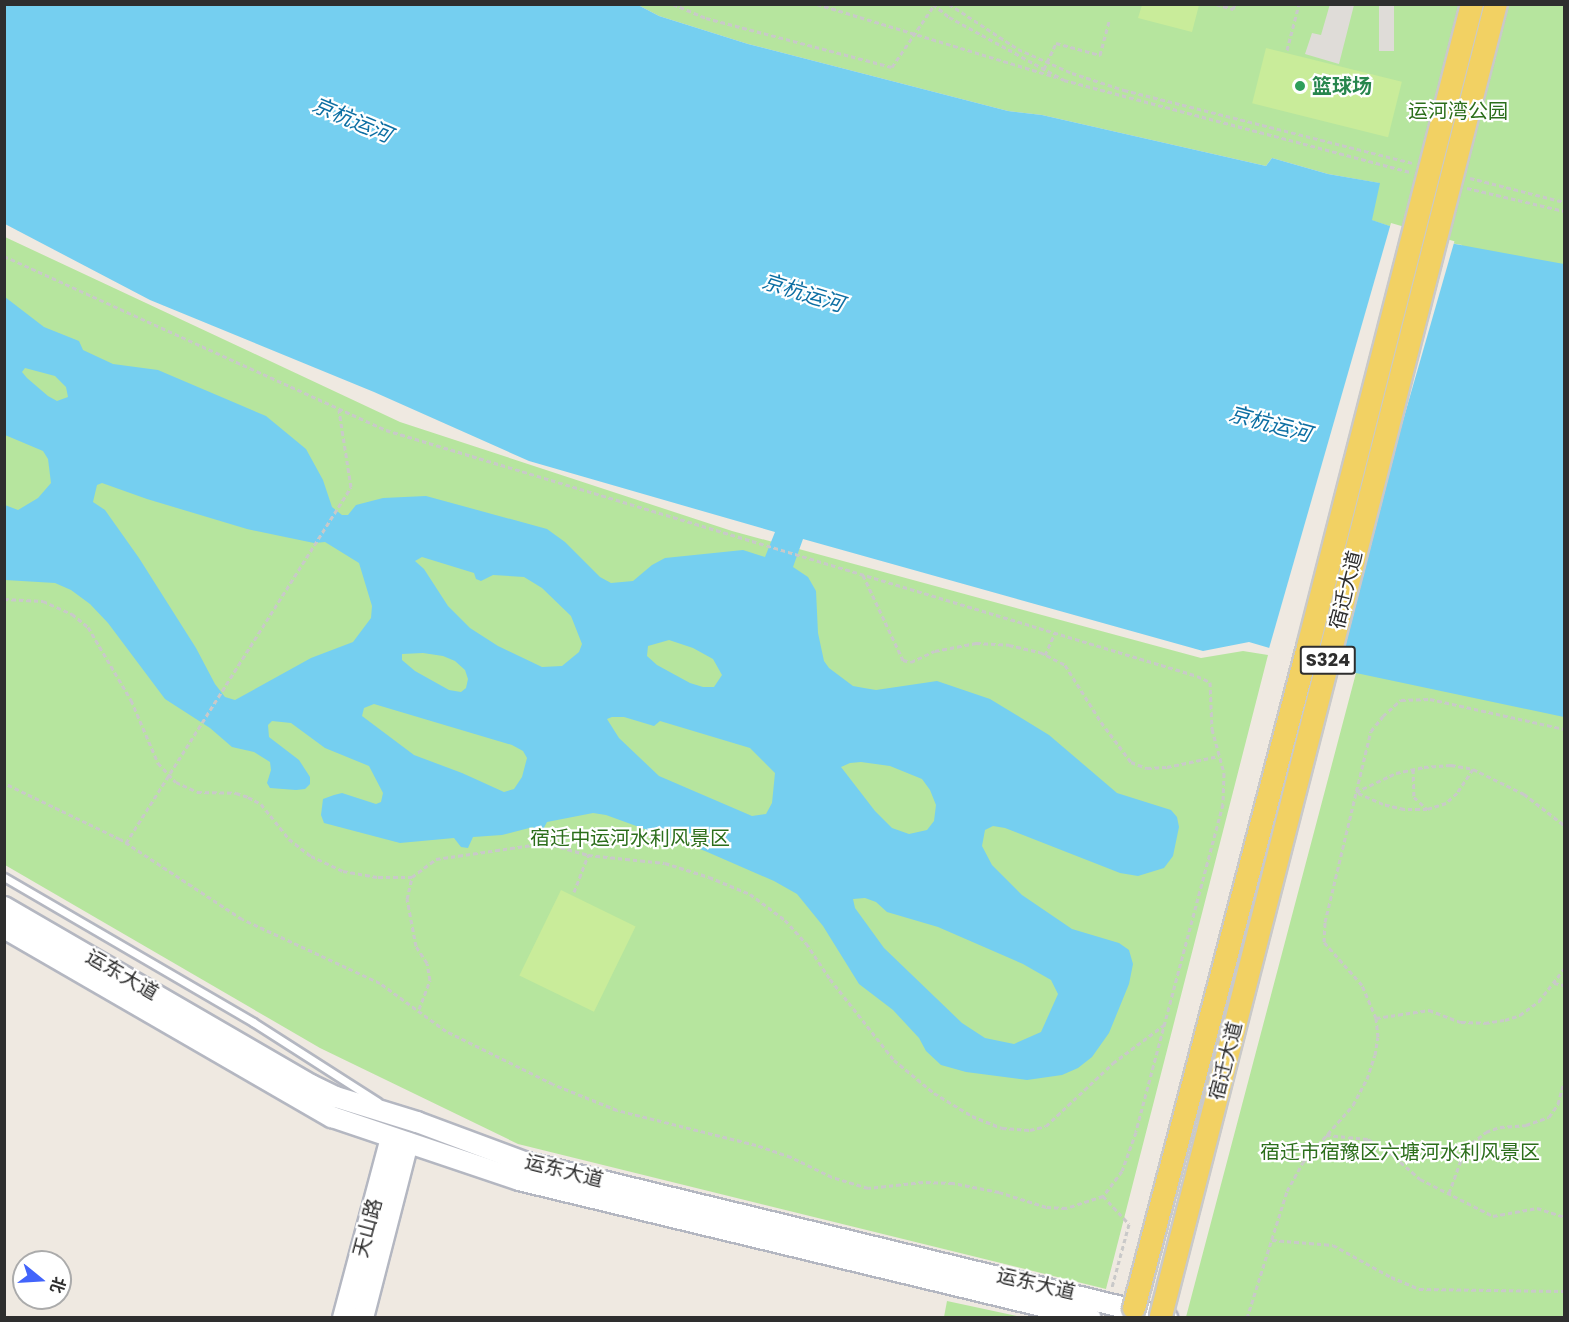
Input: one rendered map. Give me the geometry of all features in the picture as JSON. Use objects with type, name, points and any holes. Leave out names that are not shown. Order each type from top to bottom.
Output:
[{"type":"main road","name":"宿迁大道","points":[[1134,1308],[1308,647],[1472,4]]},
{"type":"main road","name":"宿迁大道","points":[[1164,1317],[1496,4]]},
{"type":"main road","name":"运东大道","points":[[4,907],[311,1085],[336,1096],[524,1162],[1164,1317]]},
{"type":"main road","name":"运东大道","points":[[4,928],[311,1107],[399,1141],[519,1180],[1091,1317]]},
{"type":"main road","name":"天山路","points":[[343,1317],[399,1141]]},
{"type":"main road","name":"天山路","points":[[363,1317],[399,1141]]},
{"type":"lane","points":[[4,877],[253,1022],[403,1118]]},
{"type":"path","points":[[673,4],[706,18],[892,67],[934,5],[950,17],[1064,80]]},
{"type":"path","points":[[817,4],[1064,80],[1419,175]]},
{"type":"path","points":[[841,12],[843,4]]},
{"type":"path","points":[[949,4],[1018,49],[1072,73],[1124,90],[1414,164]]},
{"type":"path","points":[[1216,4],[1233,9],[1234,4]]},
{"type":"path","points":[[1287,50],[1299,4]]},
{"type":"path","points":[[1044,69],[1056,43],[1100,55],[1109,21]]},
{"type":"path","points":[[1460,176],[1564,202]]},
{"type":"path","points":[[1466,187],[1564,212]]},
{"type":"path","points":[[4,256],[386,430],[1210,682],[1212,729],[1224,773],[1223,804],[1136,1132],[1122,1171],[1103,1196],[1066,1208],[1046,1207],[999,1192],[953,1183],[923,1182],[867,1188],[832,1177],[791,1157],[756,1145],[617,1110],[564,1089],[446,1031],[419,1009],[380,983],[242,919],[126,843],[4,783]]},
{"type":"path","points":[[126,843],[351,487],[339,409]]},
{"type":"path","points":[[863,575],[903,660],[911,662],[935,651],[976,643],[1009,645],[1045,655],[1065,665],[1101,722],[1131,762],[1147,768],[1167,767],[1220,756]]},
{"type":"path","points":[[4,599],[43,601],[72,615],[88,627],[131,700],[158,763],[176,782],[197,792],[236,793],[248,797],[261,804],[289,839],[311,856],[343,871],[378,877],[412,877],[436,859],[546,843],[588,855],[665,863],[709,877],[750,894],[785,920],[807,943],[830,979],[894,1060],[934,1093],[972,1116],[1002,1128],[1030,1130],[1046,1125],[1113,1062],[1165,1024]]},
{"type":"path","points":[[1045,655],[1055,633]]},
{"type":"path","points":[[1246,1317],[1292,1181],[1303,1162],[1353,1105],[1367,1079],[1378,1037],[1376,1018],[1362,985],[1324,942],[1325,922],[1371,731],[1401,700],[1430,699],[1564,729]]},
{"type":"path","points":[[1356,792],[1396,773],[1451,765],[1473,769],[1524,794],[1564,825]]},
{"type":"path","points":[[1413,769],[1414,797],[1427,809]]},
{"type":"path","points":[[1356,792],[1394,806],[1427,809],[1446,803],[1457,793],[1473,769]]},
{"type":"path","points":[[574,892],[588,855]]},
{"type":"path","points":[[412,877],[407,899],[416,946],[427,963],[430,980],[419,1009]]},
{"type":"path","points":[[1376,1018],[1429,1010],[1461,1022],[1485,1023],[1505,1020],[1520,1015],[1539,1000],[1564,969]]},
{"type":"path","points":[[1554,983],[1564,985]]},
{"type":"path","points":[[1449,1194],[1462,1158],[1472,1143],[1486,1132],[1500,1127],[1526,1125],[1549,1117],[1558,1104],[1564,1081]]},
{"type":"path","points":[[1326,1136],[1368,1139],[1389,1152],[1420,1179],[1493,1216],[1537,1209],[1564,1217]]},
{"type":"path","points":[[1103,1196],[1129,1224],[1108,1302]]},
{"type":"path","points":[[1272,1240],[1333,1245],[1391,1277],[1419,1289],[1564,1291]]},
{"type":"green space","points":[[1142,4],[1199,5],[1192,32],[1138,18]]},
{"type":"green space","points":[[638,5],[1564,5],[1564,1317],[1186,1317],[1356,673],[1462,245],[1428,239],[1371,220],[1379,183],[1328,174],[1272,158],[1266,166],[1042,115],[1008,111],[748,44],[659,16]]},
{"type":"green space","name":"篮球场","points":[[1266,48],[1402,82],[1388,137],[1252,103]]},
{"type":"green space","name":"宿迁中运河水利风景区","points":[[5,237],[400,422],[732,531],[1201,658],[1243,651],[1268,655],[1106,1289],[518,1144],[320,1048],[5,865]]},
{"type":"green space","points":[[561,890],[636,926],[594,1012],[519,975]]},
{"type":"green space","points":[[947,1301],[1022,1317],[944,1317]]},
{"type":"shaded area","points":[[1330,4],[1354,5],[1339,64],[1305,54],[1312,33],[1321,35]]},
{"type":"shaded area","points":[[1379,5],[1394,5],[1394,51],[1379,51]]},
{"type":"water","name":"京杭运河","points":[[5,5],[638,5],[659,16],[748,44],[1008,111],[1042,115],[1266,166],[1272,158],[1328,174],[1380,183],[1372,220],[1428,239],[1564,264],[1564,717],[1356,673],[1249,642],[1203,651],[803,539],[793,567],[808,577],[816,591],[818,633],[824,661],[829,668],[853,686],[876,690],[937,681],[990,699],[1049,735],[1117,793],[1171,810],[1177,817],[1179,827],[1173,856],[1164,868],[1138,876],[1120,873],[1005,828],[993,826],[985,830],[982,846],[992,865],[1022,895],[1072,929],[1119,943],[1129,950],[1133,964],[1129,984],[1109,1033],[1092,1057],[1078,1068],[1062,1075],[1027,1080],[966,1072],[941,1065],[926,1051],[919,1038],[893,1010],[859,984],[823,926],[797,894],[774,881],[705,851],[606,815],[593,813],[547,822],[538,839],[532,839],[533,827],[502,835],[473,837],[468,848],[461,847],[454,838],[400,843],[324,823],[321,815],[323,799],[342,793],[376,804],[381,802],[383,793],[369,766],[325,748],[291,723],[272,721],[268,725],[269,737],[299,760],[310,777],[310,784],[305,789],[296,790],[270,788],[267,783],[271,770],[270,762],[254,752],[232,747],[210,728],[165,699],[108,623],[90,604],[71,590],[55,583],[5,580],[5,505],[18,510],[38,498],[51,483],[48,459],[43,451],[5,435],[5,297],[44,327],[79,341],[83,350],[113,364],[158,370],[266,416],[306,449],[323,480],[332,507],[342,515],[348,515],[356,505],[383,498],[426,496],[547,529],[565,542],[600,577],[611,583],[633,581],[652,565],[665,558],[743,550],[765,557],[775,532],[529,461],[374,392],[150,300],[5,224]],"holes":[[[25,368],[55,376],[66,387],[68,397],[57,401],[22,372]],[[102,483],[247,529],[314,543],[325,542],[359,563],[372,606],[371,618],[353,642],[311,658],[235,700],[225,697],[139,558],[105,510],[93,502],[97,485]],[[422,557],[474,573],[476,579],[481,581],[493,575],[524,577],[542,588],[571,616],[582,644],[579,652],[562,666],[542,667],[498,646],[470,628],[448,606],[424,569],[415,561]],[[669,640],[693,648],[713,659],[722,675],[714,687],[703,687],[690,683],[657,665],[647,656],[648,646]],[[423,653],[443,656],[455,661],[465,670],[468,679],[466,688],[461,692],[449,690],[415,671],[402,660],[402,654]],[[374,704],[512,745],[523,751],[527,758],[522,777],[514,789],[504,792],[414,755],[362,716],[364,708]],[[624,717],[654,726],[660,721],[750,748],[775,773],[772,803],[766,814],[752,816],[659,776],[619,738],[607,719]],[[861,762],[890,766],[922,779],[930,790],[936,805],[934,821],[927,830],[909,834],[892,828],[875,811],[841,767]],[[865,898],[876,902],[887,912],[938,927],[1023,964],[1051,980],[1058,994],[1041,1032],[1014,1044],[985,1038],[962,1023],[884,948],[855,908],[853,899]]]},
{"type":"pier","points":[[1391,223],[1454,241],[1332,669],[1268,651]]},
{"type":"place","name":"篮球场","points":[[1300,86]]},
{"type":"park label","name":"运河湾公园","points":[[1458,111]]},
{"type":"park label","name":"宿迁市宿豫区六塘河水利风景区","points":[[1400,1152]]}]
